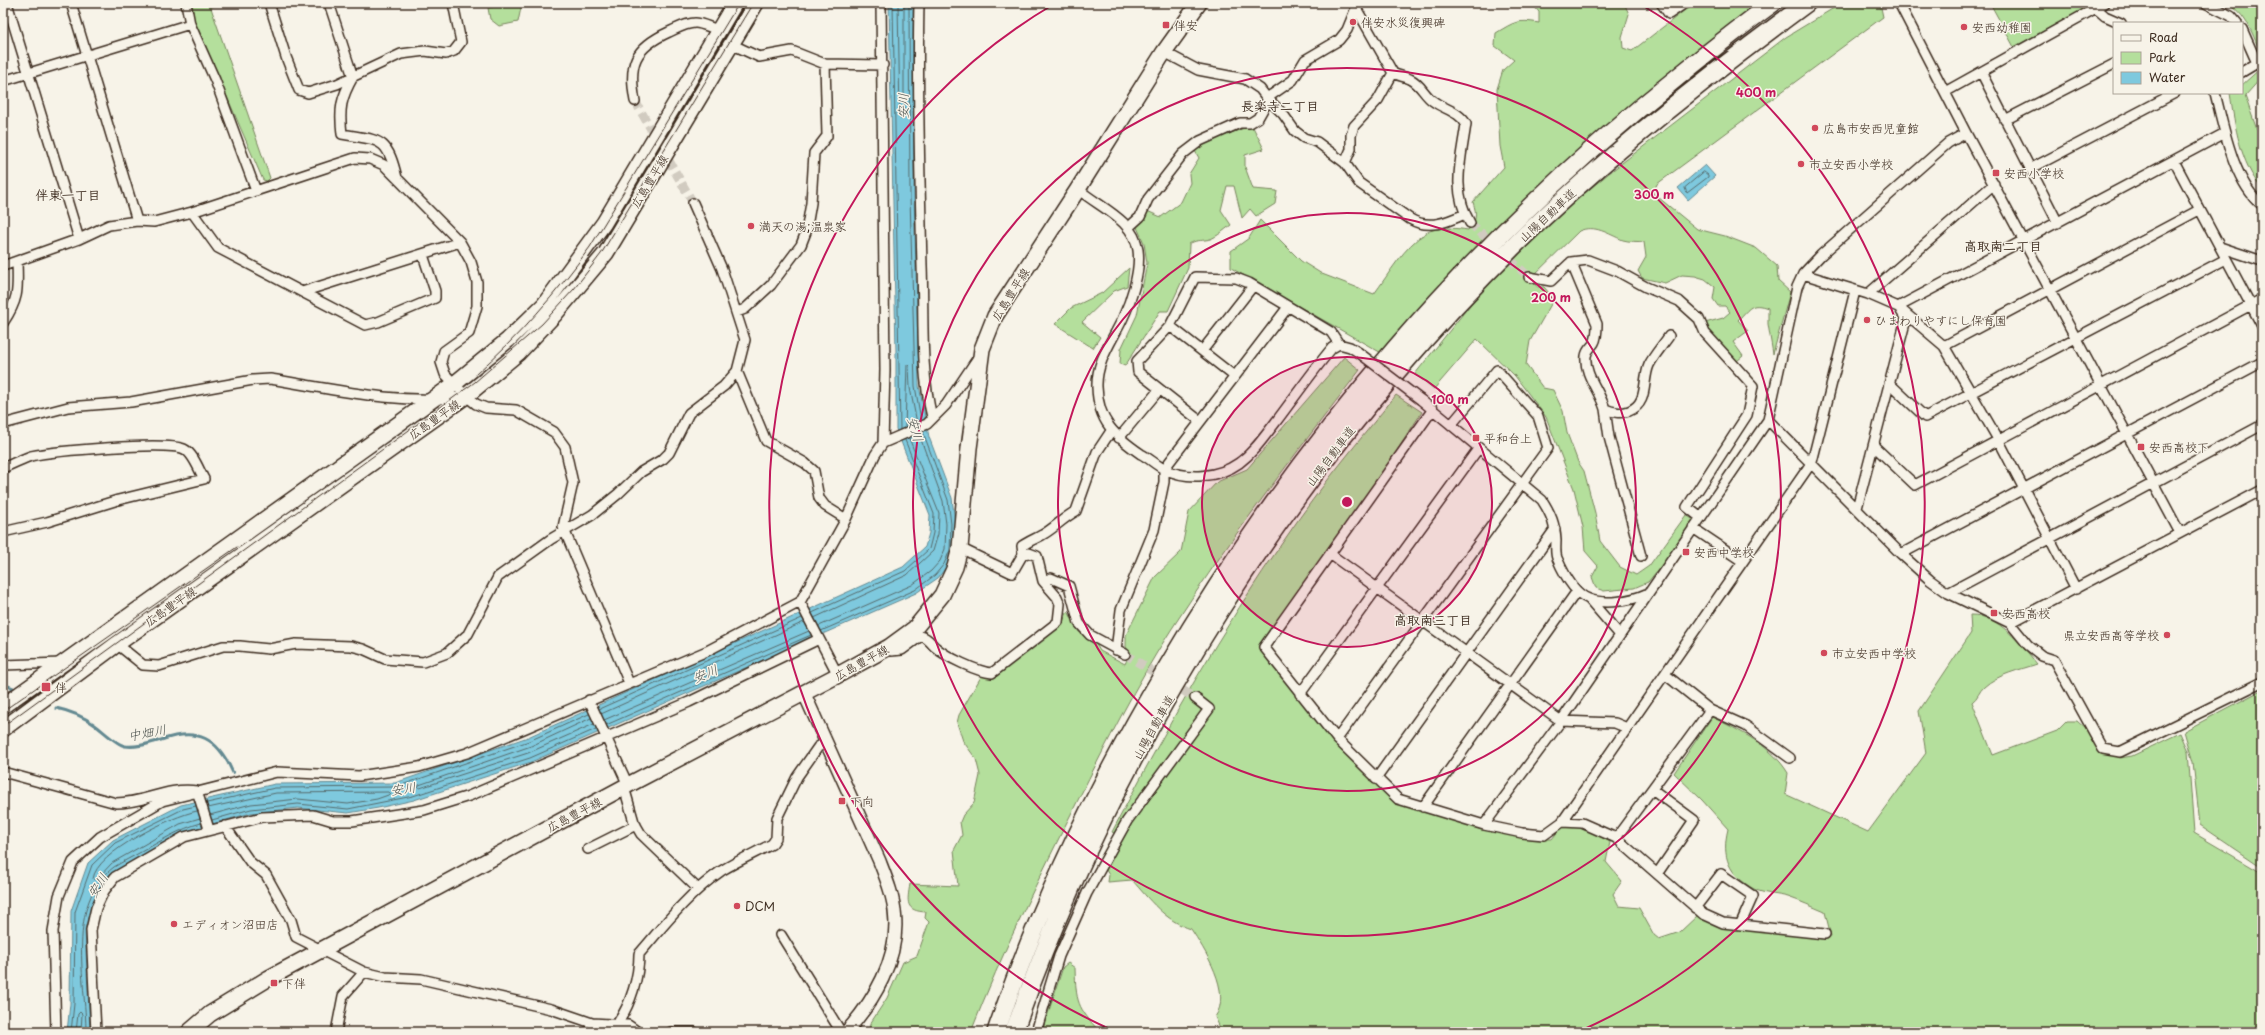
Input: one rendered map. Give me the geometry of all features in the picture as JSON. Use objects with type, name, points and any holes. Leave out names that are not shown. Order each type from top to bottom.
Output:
[{"type":"highway","name":"山陽自動車道","points":[[1014,1032],[1048,920],[1083,823],[1131,728],[1196,618],[1275,500],[1342,411],[1402,338],[1456,280],[1548,188],[1648,101],[1773,3]]},
{"type":"highway","name":"山陽自動車道","points":[[996,1032],[1048,920],[1099,829],[1147,735],[1215,620],[1289,510],[1356,421],[1470,291],[1560,202],[1611,157],[1721,67],[1807,3]]},
{"type":"highway","points":[[984,1032],[996,1003],[1048,920]]},
{"type":"highway","points":[[1022,1032],[1048,920]]},
{"type":"main road","name":"広島豊平線","points":[[3,706],[431,401],[508,340],[544,305],[604,223],[735,3]]},
{"type":"main road","name":"広島豊平線","points":[[3,729],[117,644],[466,396],[518,353],[555,314],[606,253],[756,3]]},
{"type":"main road","name":"広島豊平線","points":[[189,1032],[210,1014],[238,996],[320,950],[626,786],[838,675],[889,647],[915,628],[942,595],[955,568],[960,548],[969,448],[982,349],[995,316],[1078,189],[1164,52],[1199,3]]},
{"type":"street","points":[[7,3],[7,18],[30,74],[79,239]]},
{"type":"street","points":[[71,3],[137,222]]},
{"type":"street","points":[[186,3],[190,24],[215,80],[256,191]]},
{"type":"street","points":[[269,3],[286,57],[299,90],[308,93],[353,77],[401,54],[424,51],[446,54],[454,51],[461,42],[453,3]]},
{"type":"street","points":[[330,3],[353,77],[343,94],[340,114],[342,134],[374,139],[382,142],[393,162],[397,179]]},
{"type":"street","points":[[881,3],[883,65],[885,370],[883,443]]},
{"type":"street","points":[[919,3],[917,78],[926,387],[930,420]]},
{"type":"street","points":[[1660,3],[1669,14],[1685,3]]},
{"type":"street","points":[[1899,3],[2023,241],[2102,385],[2180,533]]},
{"type":"street","points":[[1945,92],[2097,9],[2105,3]]},
{"type":"street","points":[[2205,3],[2231,16],[2236,22]]},
{"type":"street","points":[[1356,5],[1393,73],[1398,76],[1410,78],[1419,85],[1432,100],[1463,118],[1466,124],[1458,184],[1465,214],[1470,223]]},
{"type":"street","points":[[1129,227],[1140,217],[1148,199],[1183,154],[1200,141],[1240,123],[1250,123],[1258,118],[1267,102],[1267,98],[1293,80],[1305,60],[1338,40],[1347,30],[1356,5]]},
{"type":"street","points":[[2097,9],[2105,16],[2119,22]]},
{"type":"street","points":[[635,101],[633,65],[639,52],[652,40],[680,27],[694,23],[719,30]]},
{"type":"street","points":[[3,81],[190,24]]},
{"type":"street","points":[[2243,31],[2257,63],[2243,71]]},
{"type":"street","points":[[731,44],[759,57],[792,51],[825,64],[883,65]]},
{"type":"street","points":[[1164,52],[1198,70],[1244,79],[1260,89],[1284,114],[1295,131],[1304,138],[1317,142],[1345,163],[1359,183],[1418,224],[1428,225],[1447,222],[1465,214]]},
{"type":"street","points":[[737,312],[745,308],[771,285],[792,260],[806,232],[814,153],[827,136],[825,64]]},
{"type":"street","points":[[2005,120],[2113,65]]},
{"type":"street","points":[[1981,72],[2058,223]]},
{"type":"street","points":[[1345,163],[1351,149],[1351,135],[1354,126],[1378,100],[1393,73]]},
{"type":"street","points":[[2030,169],[2173,94]]},
{"type":"street","points":[[2215,94],[2225,133],[2242,180],[2254,198],[2262,205]]},
{"type":"street","points":[[1484,825],[1561,720],[1620,635],[1646,594],[1701,518],[1768,420],[1797,287],[1803,274],[1821,255],[1948,143],[1966,133]]},
{"type":"street","points":[[1898,307],[2225,133]]},
{"type":"street","points":[[3,266],[79,239],[109,225],[154,222],[192,212],[356,158],[370,159],[384,165],[460,242],[471,262],[477,282],[477,306],[469,333],[444,351],[441,362],[445,374],[453,385],[466,396],[486,408],[516,410],[554,432],[565,447],[573,483],[563,527],[629,683]]},
{"type":"street","points":[[2174,161],[2262,326]]},
{"type":"street","points":[[1868,294],[1994,184]]},
{"type":"street","points":[[1078,189],[1129,227],[1135,238],[1138,251],[1135,278],[1123,319],[1100,366],[1097,386],[1099,407],[1111,431],[1164,468],[1181,474],[1200,476],[1221,472],[1238,464],[1254,450],[1326,355],[1339,344]]},
{"type":"street","points":[[117,644],[144,665],[159,666],[223,646],[269,649],[296,644],[319,644],[363,649],[385,658],[423,662],[447,653],[468,634],[498,577],[565,531],[592,515],[618,494],[641,472],[663,459],[669,453],[689,413],[724,386],[737,371],[745,340],[722,269],[693,202]]},
{"type":"street","points":[[1944,346],[2199,210]]},
{"type":"street","points":[[192,212],[218,248],[345,316],[365,325],[378,322],[435,298],[435,291],[423,255]]},
{"type":"street","points":[[302,292],[423,255],[460,242]]},
{"type":"street","points":[[2220,247],[2262,261]]},
{"type":"street","points":[[1889,383],[1925,417],[2226,259]]},
{"type":"street","points":[[1529,277],[1545,282],[1554,280],[1571,262],[1588,260],[1617,271],[1646,287],[1679,301],[1699,319],[1705,333],[1753,386],[1748,415],[1687,507],[1701,518]]},
{"type":"street","points":[[3,323],[12,310],[18,291],[17,262]]},
{"type":"street","points":[[1571,262],[1597,324],[1594,343],[1587,350],[1586,362],[1588,374],[1605,409],[1609,437],[1641,556]]},
{"type":"street","points":[[1803,274],[1856,292],[1868,294],[1898,307],[1944,346],[1999,441],[2076,589]]},
{"type":"street","points":[[1200,420],[1159,390],[1138,372],[1137,361],[1170,326],[1195,277],[1236,278],[1253,286],[1331,332],[1339,344],[1350,347],[1358,352],[1433,409],[1478,449],[1542,500],[1552,516],[1555,529],[1557,557],[1567,578],[1577,591],[1589,599],[1620,635]]},
{"type":"street","points":[[1202,351],[1253,286]]},
{"type":"street","points":[[1433,409],[1264,647],[1337,739],[1398,799],[1484,825],[1522,833],[1544,835],[1562,822],[1627,728],[1666,675],[1742,561],[1812,462],[1856,292]]},
{"type":"street","points":[[1874,446],[1915,485],[2262,300]]},
{"type":"street","points":[[1116,650],[1121,610],[1154,530],[1164,482],[1164,468],[1288,307]]},
{"type":"street","points":[[1856,508],[1874,446],[1906,319],[1898,307]]},
{"type":"street","points":[[1170,326],[1234,376]]},
{"type":"street","points":[[1605,409],[1615,413],[1626,412],[1639,404],[1643,396],[1649,365],[1669,336]]},
{"type":"street","points":[[56,1032],[53,931],[59,896],[73,862],[107,833],[162,801],[277,772],[359,776],[419,767],[467,753],[707,651],[801,604],[846,519],[875,455],[883,443],[930,420],[946,405],[975,365],[982,349]]},
{"type":"street","points":[[1901,554],[2024,490],[2262,362]]},
{"type":"street","points":[[1337,739],[1548,448],[1538,416],[1497,370],[1451,425]]},
{"type":"street","points":[[737,371],[766,441],[805,463],[814,471],[819,498],[825,506],[846,519]]},
{"type":"street","points":[[3,424],[68,407],[131,402],[253,380],[270,380],[381,396],[431,401],[466,396]]},
{"type":"street","points":[[1119,438],[1159,390]]},
{"type":"street","points":[[1768,420],[1812,462],[1901,554],[1948,593],[2010,623],[2028,645],[2042,656],[2054,660],[2103,749],[2120,752],[2262,682]]},
{"type":"street","points":[[1948,593],[2262,425]]},
{"type":"street","points":[[960,548],[1012,573],[1023,554],[1022,546],[1034,538],[1042,535],[1062,518],[1076,511],[1096,452],[1111,431]]},
{"type":"street","points":[[3,468],[31,456],[56,452],[119,447],[176,447],[185,449],[191,455],[204,479],[118,500],[47,522],[3,532]]},
{"type":"street","points":[[1300,694],[1478,449]]},
{"type":"street","points":[[2010,623],[2262,490]]},
{"type":"street","points":[[1693,528],[1742,561]]},
{"type":"street","points":[[1376,779],[1555,529]]},
{"type":"street","points":[[889,647],[892,651],[902,650],[920,636],[928,638],[935,647],[983,672],[992,673],[1058,622],[1060,604],[1058,596],[1043,581],[1037,556],[1029,553],[1023,554]]},
{"type":"street","points":[[1330,554],[1510,685],[1561,720],[1615,723],[1627,728]]},
{"type":"street","points":[[1043,581],[1051,578],[1069,586],[1079,623],[1090,635],[1125,654]]},
{"type":"street","points":[[1423,807],[1577,591]]},
{"type":"street","points":[[1589,599],[1632,601],[1646,594]]},
{"type":"street","points":[[801,604],[838,675]]},
{"type":"street","points":[[96,1032],[91,930],[96,908],[104,891],[115,877],[184,838],[208,827],[225,826],[262,817],[313,815],[334,821],[352,822],[424,810],[469,796],[604,736],[689,702],[818,637]]},
{"type":"street","points":[[3,665],[64,663]]},
{"type":"street","points":[[1666,675],[1710,710],[1746,726],[1790,758]]},
{"type":"street","points":[[804,693],[879,860],[888,884],[895,916],[896,934],[893,952],[882,981],[871,1001],[846,1032]]},
{"type":"street","points":[[1036,1032],[1059,956],[1087,893],[1127,820],[1209,709],[1195,698]]},
{"type":"street","points":[[589,702],[626,786],[636,825],[640,834],[698,889]]},
{"type":"street","points":[[1616,838],[1710,710]]},
{"type":"street","points":[[619,1028],[639,971],[639,954],[698,889],[722,871],[772,844],[776,838],[777,818],[797,777],[818,747],[826,743]]},
{"type":"street","points":[[3,772],[116,803],[130,803],[180,789],[198,793]]},
{"type":"street","points":[[1652,789],[1694,820],[1657,874]]},
{"type":"street","points":[[198,793],[208,827]]},
{"type":"street","points":[[1562,822],[1582,823],[1616,838],[1695,908],[1723,923],[1825,934]]},
{"type":"street","points":[[588,849],[636,825]]},
{"type":"street","points":[[225,826],[250,862],[266,875],[291,920],[296,937],[364,972],[385,976],[421,979],[551,1010],[592,1022],[619,1028],[628,1025],[638,1032]]},
{"type":"street","points":[[1695,908],[1721,874],[1754,896],[1741,924]]},
{"type":"street","points":[[781,935],[841,1032]]},
{"type":"street","points":[[336,1032],[343,996],[364,972]]},
{"type":"street","points":[[672,1032],[694,1032]]},
{"type":"green space","points":[[190,3],[214,3],[211,8],[270,178],[267,181],[263,180],[190,11]]},
{"type":"green space","points":[[495,3],[522,3],[518,22],[499,26],[490,19],[488,8],[493,7]]},
{"type":"green space","points":[[1526,3],[1624,3],[1629,14],[1622,37],[1623,48],[1632,51],[1694,3],[1760,3],[1651,91],[1385,355],[1231,268],[1231,251],[1249,238],[1260,220],[1301,261],[1322,274],[1374,294],[1404,253],[1411,245],[1426,233],[1441,228],[1468,230],[1475,220],[1473,202],[1504,167],[1500,146],[1497,89],[1503,70],[1514,60],[1495,46],[1496,33],[1516,22],[1526,21],[1539,23],[1539,12],[1533,5]]},
{"type":"green space","points":[[1842,3],[1880,3],[1883,17],[1657,184],[1653,193],[1697,229],[1725,236],[1756,248],[1777,266],[1778,281],[1790,292],[1773,354],[1768,324],[1768,308],[1762,306],[1751,307],[1738,320],[1748,331],[1733,342],[1743,356],[1737,361],[1708,331],[1705,323],[1723,318],[1730,312],[1725,306],[1718,306],[1713,299],[1715,287],[1705,279],[1695,276],[1682,275],[1665,283],[1642,278],[1638,271],[1646,257],[1644,242],[1623,240],[1596,229],[1585,229],[1579,231],[1529,280],[1538,287],[1544,287],[1554,299],[1530,341],[1526,365],[1543,388],[1553,390],[1563,411],[1567,433],[1578,462],[1584,471],[1595,513],[1600,541],[1620,567],[1636,575],[1649,566],[1686,515],[1694,520],[1666,560],[1648,582],[1634,588],[1604,591],[1596,588],[1592,577],[1598,566],[1585,551],[1583,527],[1574,489],[1546,417],[1515,376],[1477,339],[1434,389],[1415,374],[1502,265],[1548,224],[1609,173],[1786,37]]},
{"type":"green space","points":[[1990,3],[2096,3],[2014,47]]},
{"type":"green space","points":[[2226,3],[2262,3],[2262,56],[2244,19],[2233,7]]},
{"type":"green space","points":[[2262,67],[2262,77],[2245,96],[2262,144],[2262,189],[2248,167],[2240,144],[2234,119],[2230,94],[2243,94],[2243,84]]},
{"type":"green space","points":[[1252,125],[1264,149],[1245,155],[1245,167],[1253,189],[1277,191],[1275,204],[1256,216],[1250,209],[1242,218],[1234,186],[1227,186],[1221,210],[1231,225],[1208,240],[1195,241],[1189,244],[1188,268],[1168,311],[1160,311],[1125,366],[1120,364],[1121,349],[1137,315],[1147,263],[1144,243],[1136,225],[1147,211],[1161,217],[1181,202],[1190,183],[1189,174],[1199,158],[1195,151],[1203,144]]},
{"type":"green space","points":[[1129,268],[1127,286],[1114,291],[1082,322],[1100,337],[1093,348],[1055,324],[1071,308],[1102,293]]},
{"type":"green space","points":[[1344,357],[1360,370],[1286,466],[1216,563],[1158,650],[1134,692],[1100,757],[1008,943],[971,1032],[869,1032],[870,1024],[887,998],[903,962],[917,956],[929,922],[925,918],[926,912],[914,910],[909,904],[908,896],[910,884],[958,886],[954,850],[962,835],[960,822],[963,815],[974,803],[980,775],[976,759],[963,741],[957,723],[959,715],[982,675],[1001,671],[1007,667],[1062,623],[1068,611],[1079,632],[1094,641],[1100,651],[1125,664],[1130,653],[1126,647],[1126,635],[1155,577],[1181,552],[1189,512],[1217,482],[1247,469]]},
{"type":"green space","points":[[1396,395],[1422,412],[1330,553],[1262,645],[1296,696],[1394,799],[1419,810],[1532,839],[1552,839],[1563,825],[1580,825],[1610,842],[1606,862],[1622,881],[1613,894],[1619,906],[1639,908],[1654,935],[1659,939],[1680,932],[1698,915],[1831,936],[1825,912],[1788,897],[1758,891],[1745,884],[1738,878],[1729,864],[1727,857],[1726,839],[1728,829],[1702,800],[1674,773],[1712,717],[1754,740],[1773,754],[1788,773],[1785,794],[1868,832],[1926,753],[1919,711],[1971,633],[1970,615],[1980,616],[1990,619],[2008,632],[2016,639],[2037,664],[1996,679],[1982,689],[1976,699],[1972,702],[1993,755],[2057,731],[2067,721],[2077,721],[2086,729],[2097,747],[2120,758],[2132,756],[2180,733],[2188,751],[2194,833],[2262,873],[2262,1032],[1222,1032],[1215,1017],[1220,1007],[1221,996],[1219,984],[1209,959],[1191,929],[1173,921],[1165,915],[1151,902],[1132,880],[1108,882],[1109,875],[1106,870],[1122,837],[1112,832],[1173,718],[1239,608],[1313,500]]},
{"type":"green space","points":[[2262,690],[2262,867],[2200,825],[2193,762],[2184,731]]},
{"type":"green space","points":[[1068,963],[1075,968],[1077,997],[1082,1010],[1100,1032],[1042,1032],[1063,967]]},
{"type":"water","name":"安川","points":[[889,3],[913,3],[914,195],[919,386],[929,437],[952,498],[955,523],[954,551],[947,566],[938,578],[916,593],[531,762],[414,800],[378,808],[348,813],[298,808],[251,813],[184,832],[116,871],[101,887],[90,909],[85,930],[90,1032],[67,1032],[70,1004],[71,911],[88,863],[113,840],[181,805],[275,784],[395,783],[528,737],[903,567],[925,547],[929,533],[930,515],[896,429],[896,352]]},
{"type":"water","points":[[1705,165],[1715,176],[1688,200],[1678,188]]},
{"type":"waterway","name":"中畑川","points":[[3,684],[13,688]]},
{"type":"waterway","name":"中畑川","points":[[56,708],[81,716],[114,740],[125,746],[139,746],[174,736],[186,735],[205,738],[221,751],[233,773]]},
{"type":"tunnel","points":[[635,101],[693,203]]},
{"type":"tunnel","points":[[1470,223],[1529,277]]},
{"type":"tunnel","points":[[1125,654],[1195,698]]},
{"type":"tram line","points":[[476,374],[522,330],[564,281],[590,247],[739,3]]},
{"type":"tram line","points":[[3,726],[475,382],[542,324],[574,289],[601,254],[753,3]]},
{"type":"tram line","points":[[3,711],[237,547]]},
{"type":"place","name":"伴安水災復興碑","points":[[1353,22]]},
{"type":"place","name":"伴安","points":[[1166,25]]},
{"type":"place","name":"安西幼稚園","points":[[1964,27]]},
{"type":"place","name":"広島市安西児童館","points":[[1815,128]]},
{"type":"place","name":"市立安西小学校","points":[[1801,164]]},
{"type":"place","name":"安西小学校","points":[[1996,173]]},
{"type":"place","name":"満天の湯;温泉家","points":[[751,226]]},
{"type":"place","name":"ひまわりやすにし保育園","points":[[1867,320]]},
{"type":"place","name":"平和台上","points":[[1476,438]]},
{"type":"place","name":"安西高校下","points":[[2141,447]]},
{"type":"place","name":"安西中学校","points":[[1686,552]]},
{"type":"place","name":"安西高校","points":[[1994,613]]},
{"type":"place","name":"県立安西高等学校","points":[[2167,635]]},
{"type":"place","name":"市立安西中学校","points":[[1824,653]]},
{"type":"place","name":"伴","points":[[46,687]]},
{"type":"place","name":"下向","points":[[842,801]]},
{"type":"place","name":"DCM","points":[[737,906]]},
{"type":"place","name":"エディオン沼田店","points":[[174,924]]},
{"type":"place","name":"下伴","points":[[274,983]]},
{"type":"district","name":"長楽寺二丁目","points":[[1280,105]]},
{"type":"district","name":"伴東一丁目","points":[[68,194]]},
{"type":"district","name":"高取南二丁目","points":[[2003,245]]},
{"type":"district","name":"高取南三丁目","points":[[1433,619]]}]
